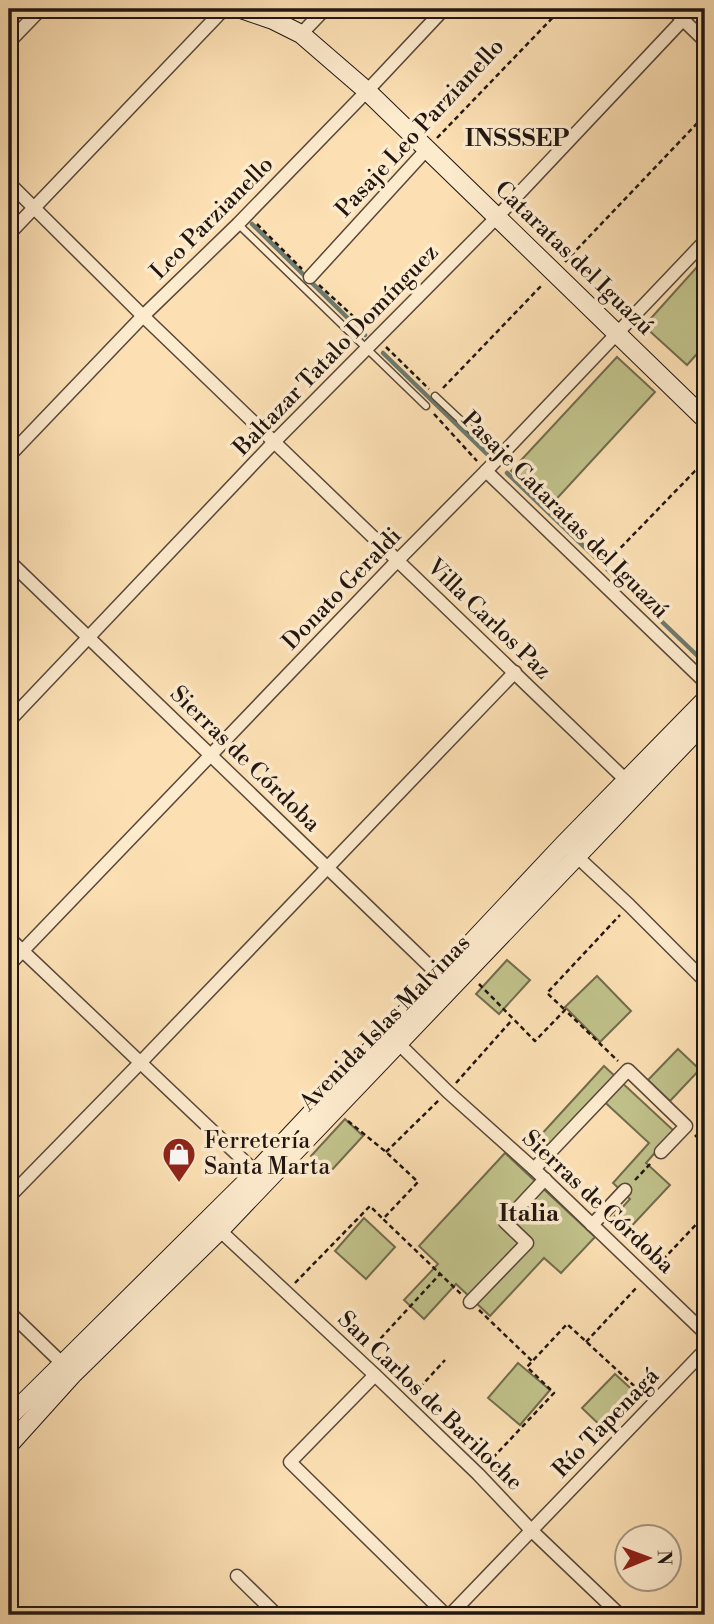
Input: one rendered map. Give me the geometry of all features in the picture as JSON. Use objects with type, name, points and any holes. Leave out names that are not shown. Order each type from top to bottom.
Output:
[{"type":"main road","name":"Cataratas del Iguazú","points":[[241,9],[273,20],[301,34],[367,91],[705,419]]},
{"type":"main road","name":"Avenida Islas Malvinas","points":[[261,1177],[335,1111],[399,1044],[446,982],[467,972],[577,857],[705,700]]},
{"type":"main road","name":"Avenida Islas Malvinas","points":[[9,1417],[67,1369],[261,1177],[446,982],[564,844],[705,722]]},
{"type":"main road","name":"Avenida Islas Malvinas","points":[[9,1446],[67,1369]]},
{"type":"street","points":[[9,42],[41,9]]},
{"type":"street","points":[[9,234],[224,9]]},
{"type":"street","points":[[301,34],[325,9]]},
{"type":"street","name":"Leo Parzianello","points":[[9,456],[444,9]]},
{"type":"street","points":[[672,9],[705,41]]},
{"type":"street","name":"Baltazar Tatalo Domínguez","points":[[9,721],[275,441],[497,217],[692,9]]},
{"type":"street","name":"Pasaje Leo Parzianello","points":[[310,277],[427,149]]},
{"type":"street","name":"Villa Carlos Paz","points":[[9,183],[143,316],[633,786]]},
{"type":"street","name":"Donato Geraldi","points":[[9,965],[705,241]]},
{"type":"street","name":"Pasaje Cataratas del Iguazú","points":[[486,471],[705,682]]},
{"type":"street","name":"Sierras de Córdoba","points":[[9,561],[446,982]]},
{"type":"street","points":[[9,1197],[514,672]]},
{"type":"street","points":[[564,844],[705,981]]},
{"type":"street","points":[[9,938],[261,1177]]},
{"type":"street","name":"Sierras de Córdoba","points":[[399,1044],[705,1333]]},
{"type":"street","points":[[534,1169],[628,1070],[686,1126],[661,1153]]},
{"type":"street","points":[[470,1302],[527,1243],[505,1222],[545,1180]]},
{"type":"street","points":[[592,1225],[625,1190]]},
{"type":"street","name":"San Carlos de Bariloche","points":[[214,1225],[375,1375],[478,1474],[531,1531],[620,1615]]},
{"type":"street","points":[[9,1312],[67,1369]]},
{"type":"street","name":"Río Tapenagá","points":[[448,1615],[705,1350]]},
{"type":"street","points":[[375,1375],[290,1462],[448,1615]]},
{"type":"street","points":[[237,1576],[277,1615]]},
{"type":"lane","points":[[242,219],[426,406]]},
{"type":"lane","points":[[435,396],[500,457]]},
{"type":"path","name":"Pasaje Leo Parzianello","points":[[427,149],[561,9]]},
{"type":"path","points":[[242,219],[377,338],[435,396],[705,115]]},
{"type":"path","name":"Pasaje Cataratas del Iguazú","points":[[426,406],[486,471]]},
{"type":"path","points":[[595,575],[695,471],[705,467]]},
{"type":"path","points":[[628,1070],[547,993],[629,905]]},
{"type":"path","points":[[467,972],[535,1041],[565,1010]]},
{"type":"path","points":[[335,1111],[418,1182],[383,1219]]},
{"type":"path","points":[[625,1190],[661,1153]]},
{"type":"path","points":[[286,1292],[370,1206],[532,1361]]},
{"type":"path","points":[[359,1361],[440,1274]]},
{"type":"path","points":[[478,1474],[554,1393],[527,1367],[568,1324],[653,1404]]},
{"type":"path","points":[[405,1405],[445,1360]]},
{"type":"green space","points":[[705,258],[705,345],[687,365],[644,326]]},
{"type":"green space","points":[[617,357],[655,392],[549,507],[511,471]]},
{"type":"green space","points":[[507,960],[530,980],[499,1014],[476,994]]},
{"type":"green space","points":[[597,976],[631,1011],[600,1042],[565,1007]]},
{"type":"green space","points":[[678,1049],[696,1066],[705,1057],[705,1067],[703,1066],[670,1101],[648,1080]]},
{"type":"green space","points":[[604,1066],[674,1131],[646,1163],[670,1185],[625,1233],[611,1220],[630,1199],[613,1183],[649,1143],[597,1095],[549,1146],[539,1137]]},
{"type":"green space","points":[[345,1119],[363,1136],[329,1173],[311,1156]]},
{"type":"green space","points":[[505,1153],[595,1237],[561,1273],[544,1258],[490,1316],[456,1284],[424,1319],[404,1300],[438,1264],[419,1246]]},
{"type":"green space","points":[[364,1218],[395,1247],[366,1279],[335,1251]]},
{"type":"green space","points":[[518,1363],[550,1390],[520,1425],[488,1398]]},
{"type":"green space","points":[[615,1374],[639,1396],[606,1431],[582,1408]]},
{"type":"waterway","points":[[252,224],[365,335]]},
{"type":"waterway","points":[[383,353],[489,456]]},
{"type":"waterway","points":[[507,473],[596,558]]},
{"type":"waterway","points":[[607,569],[705,663]]},
{"type":"place","name":"Ferretería Santa Marta","points":[[179,1184]]},
{"type":"district","name":"INSSSEP","points":[[517,139]]},
{"type":"district","name":"Italia","points":[[529,1214]]}]
